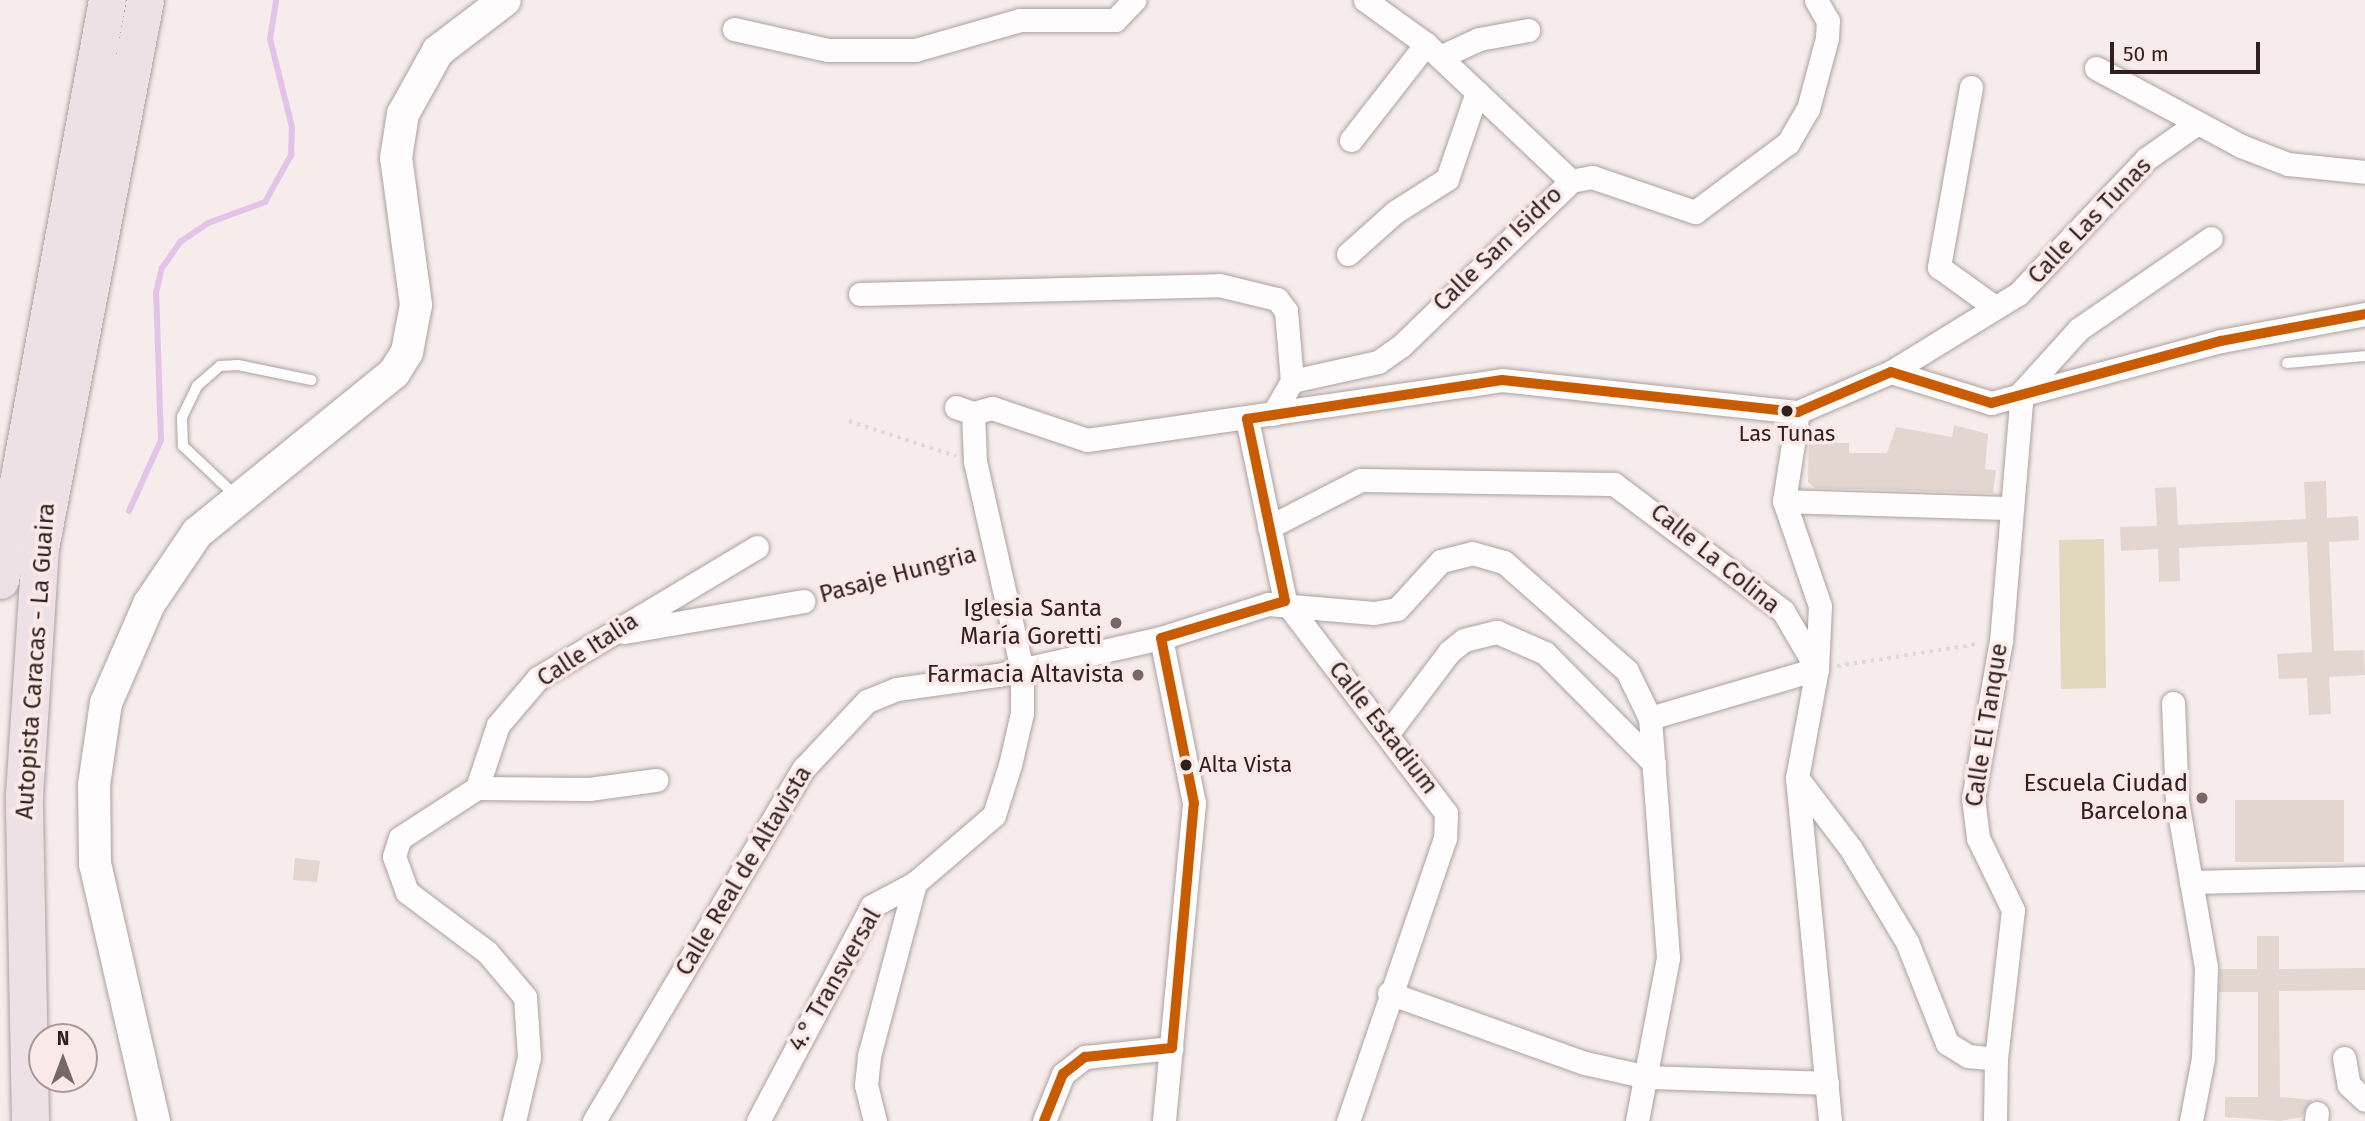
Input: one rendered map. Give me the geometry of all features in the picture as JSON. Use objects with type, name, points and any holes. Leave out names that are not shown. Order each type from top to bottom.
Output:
[{"type":"highway","name":"Autopista Caracas - La Guaira","points":[[0,580],[107,0]]},
{"type":"highway","name":"Autopista Caracas - La Guaira","points":[[30,1121],[23,808],[40,548],[145,0]]},
{"type":"main road","points":[[154,1121],[95,864],[98,744],[106,703],[149,604],[197,533],[236,496],[355,405],[407,352],[416,305],[396,158],[403,114],[438,51],[505,0]]},
{"type":"street","points":[[734,29],[828,50],[915,50],[1020,20],[1115,20],[1134,0]]},
{"type":"street","points":[[1366,0],[1433,51],[1571,181]]},
{"type":"street","name":"Calle San Isidro","points":[[1292,381],[1378,362],[1401,346],[1571,181],[1592,177],[1618,184],[1686,213],[1734,183],[1801,129],[1828,29],[1816,0]]},
{"type":"street","points":[[1351,140],[1433,51],[1528,30]]},
{"type":"street","points":[[2096,68],[2193,126],[2288,164],[2365,172]]},
{"type":"street","points":[[1971,87],[1939,267],[1993,306]]},
{"type":"street","points":[[1348,254],[1395,212],[1447,179],[1476,92]]},
{"type":"street","name":"Calle Las Tunas","points":[[965,410],[992,408],[1087,440],[1247,419],[1502,380],[1798,412],[1891,372],[2032,284],[2146,159],[2193,126]]},
{"type":"street","points":[[2022,392],[2079,329],[2211,238]]},
{"type":"street","points":[[860,294],[1219,285],[1277,299],[1286,311],[1292,381],[1273,414]]},
{"type":"street","points":[[1891,372],[1991,403],[2022,392],[2221,341],[2365,314]]},
{"type":"street","name":"Calle El Tanque","points":[[1995,1121],[1996,1059],[2013,910],[1978,838],[1973,799],[2001,641],[2022,392]]},
{"type":"street","name":"4.° Transversal","points":[[758,1121],[872,906],[915,883],[994,815],[1022,713],[1022,670],[992,550],[965,410]]},
{"type":"street","points":[[1798,412],[1784,501],[1820,606],[1818,669],[1797,778],[1830,1121]]},
{"type":"street","name":"Calle Estadium","points":[[1247,419],[1285,601],[1443,805],[1446,822],[1389,993],[1355,1119]]},
{"type":"street","name":"Calle La Colina","points":[[1269,527],[1361,480],[1614,484],[1770,598],[1818,669]]},
{"type":"street","points":[[1784,501],[2011,508]]},
{"type":"street","name":"Calle Italia","points":[[477,788],[498,724],[538,678],[757,547]]},
{"type":"street","name":"Calle Real de Altavista","points":[[594,1121],[804,768],[849,717],[897,689],[1022,670],[1161,638],[1285,601],[1374,613],[1397,609],[1441,561],[1472,554],[1504,562],[1627,671],[1650,718],[1668,958],[1637,1121]]},
{"type":"street","points":[[605,636],[803,601]]},
{"type":"street","points":[[1388,733],[1449,652],[1464,640],[1497,632],[1545,653],[1654,763]]},
{"type":"street","points":[[1161,638],[1195,803],[1164,1121]]},
{"type":"street","points":[[1650,718],[1818,669]]},
{"type":"street","points":[[2173,703],[2177,801],[2206,967],[2203,1058],[2191,1121]]},
{"type":"street","points":[[1797,778],[1851,849],[1907,942],[1947,1043],[1968,1056],[1996,1059]]},
{"type":"street","points":[[514,1121],[529,1058],[525,997],[487,952],[407,892],[394,856],[401,838],[477,788],[589,789],[656,780]]},
{"type":"street","points":[[2191,882],[2365,878]]},
{"type":"street","points":[[875,1121],[866,1085],[869,1056],[915,883]]},
{"type":"street","points":[[1389,993],[1585,1063],[1647,1077],[1827,1083]]},
{"type":"street","points":[[1044,1121],[1063,1074],[1085,1058],[1172,1048]]},
{"type":"street","points":[[2344,1058],[2349,1085],[2365,1100]]},
{"type":"lane","points":[[2287,363],[2365,356]]},
{"type":"lane","points":[[236,496],[183,446],[181,416],[197,386],[220,366],[238,365],[311,380]]},
{"type":"path","points":[[849,421],[975,461]]},
{"type":"path","name":"Pasaje Hungria","points":[[803,601],[992,550]]},
{"type":"path","points":[[1818,669],[2001,641]]},
{"type":"shaded area","points":[[2104,539],[2106,688],[2061,689],[2059,540]]},
{"type":"building","points":[[1954,425],[1988,434],[1985,469],[1996,470],[1993,493],[1815,488],[1808,482],[1809,432],[1837,435],[1837,443],[1849,443],[1849,453],[1887,453],[1896,427],[1952,437]]},
{"type":"building","points":[[2326,481],[2327,518],[2358,516],[2359,540],[2329,542],[2334,651],[2364,650],[2365,675],[2329,677],[2331,714],[2309,715],[2307,678],[2279,679],[2277,654],[2312,652],[2307,542],[2179,548],[2180,581],[2159,582],[2158,549],[2121,551],[2120,527],[2157,526],[2155,488],[2176,487],[2178,525],[2306,519],[2304,482]]},
{"type":"building","points":[[2235,800],[2344,800],[2344,862],[2235,862]]},
{"type":"building","points":[[295,858],[320,861],[317,882],[293,880]]},
{"type":"building","points":[[2257,936],[2279,936],[2279,969],[2365,968],[2365,990],[2279,991],[2280,1097],[2312,1100],[2302,1117],[2280,1121],[2225,1117],[2225,1097],[2258,1097],[2258,992],[2219,992],[2220,969],[2257,969]]},
{"type":"waterway","points":[[129,511],[161,440],[156,293],[162,268],[180,242],[208,223],[265,202],[291,155],[292,127],[270,39],[276,0]]},
{"type":"transit line","points":[[1044,1121],[1063,1074],[1085,1057],[1172,1048],[1194,803],[1161,638],[1285,601],[1247,419],[1502,380],[1798,412],[1891,372],[1991,403],[2221,341],[2365,314]]},
{"type":"place","name":"Las Tunas","points":[[1787,411]]},
{"type":"place","name":"Iglesia Santa María Goretti","points":[[1116,623]]},
{"type":"place","name":"Farmacia Altavista","points":[[1138,675]]},
{"type":"place","name":"Alta Vista","points":[[1186,765]]},
{"type":"place","name":"Escuela Ciudad Barcelona","points":[[2202,798]]}]
